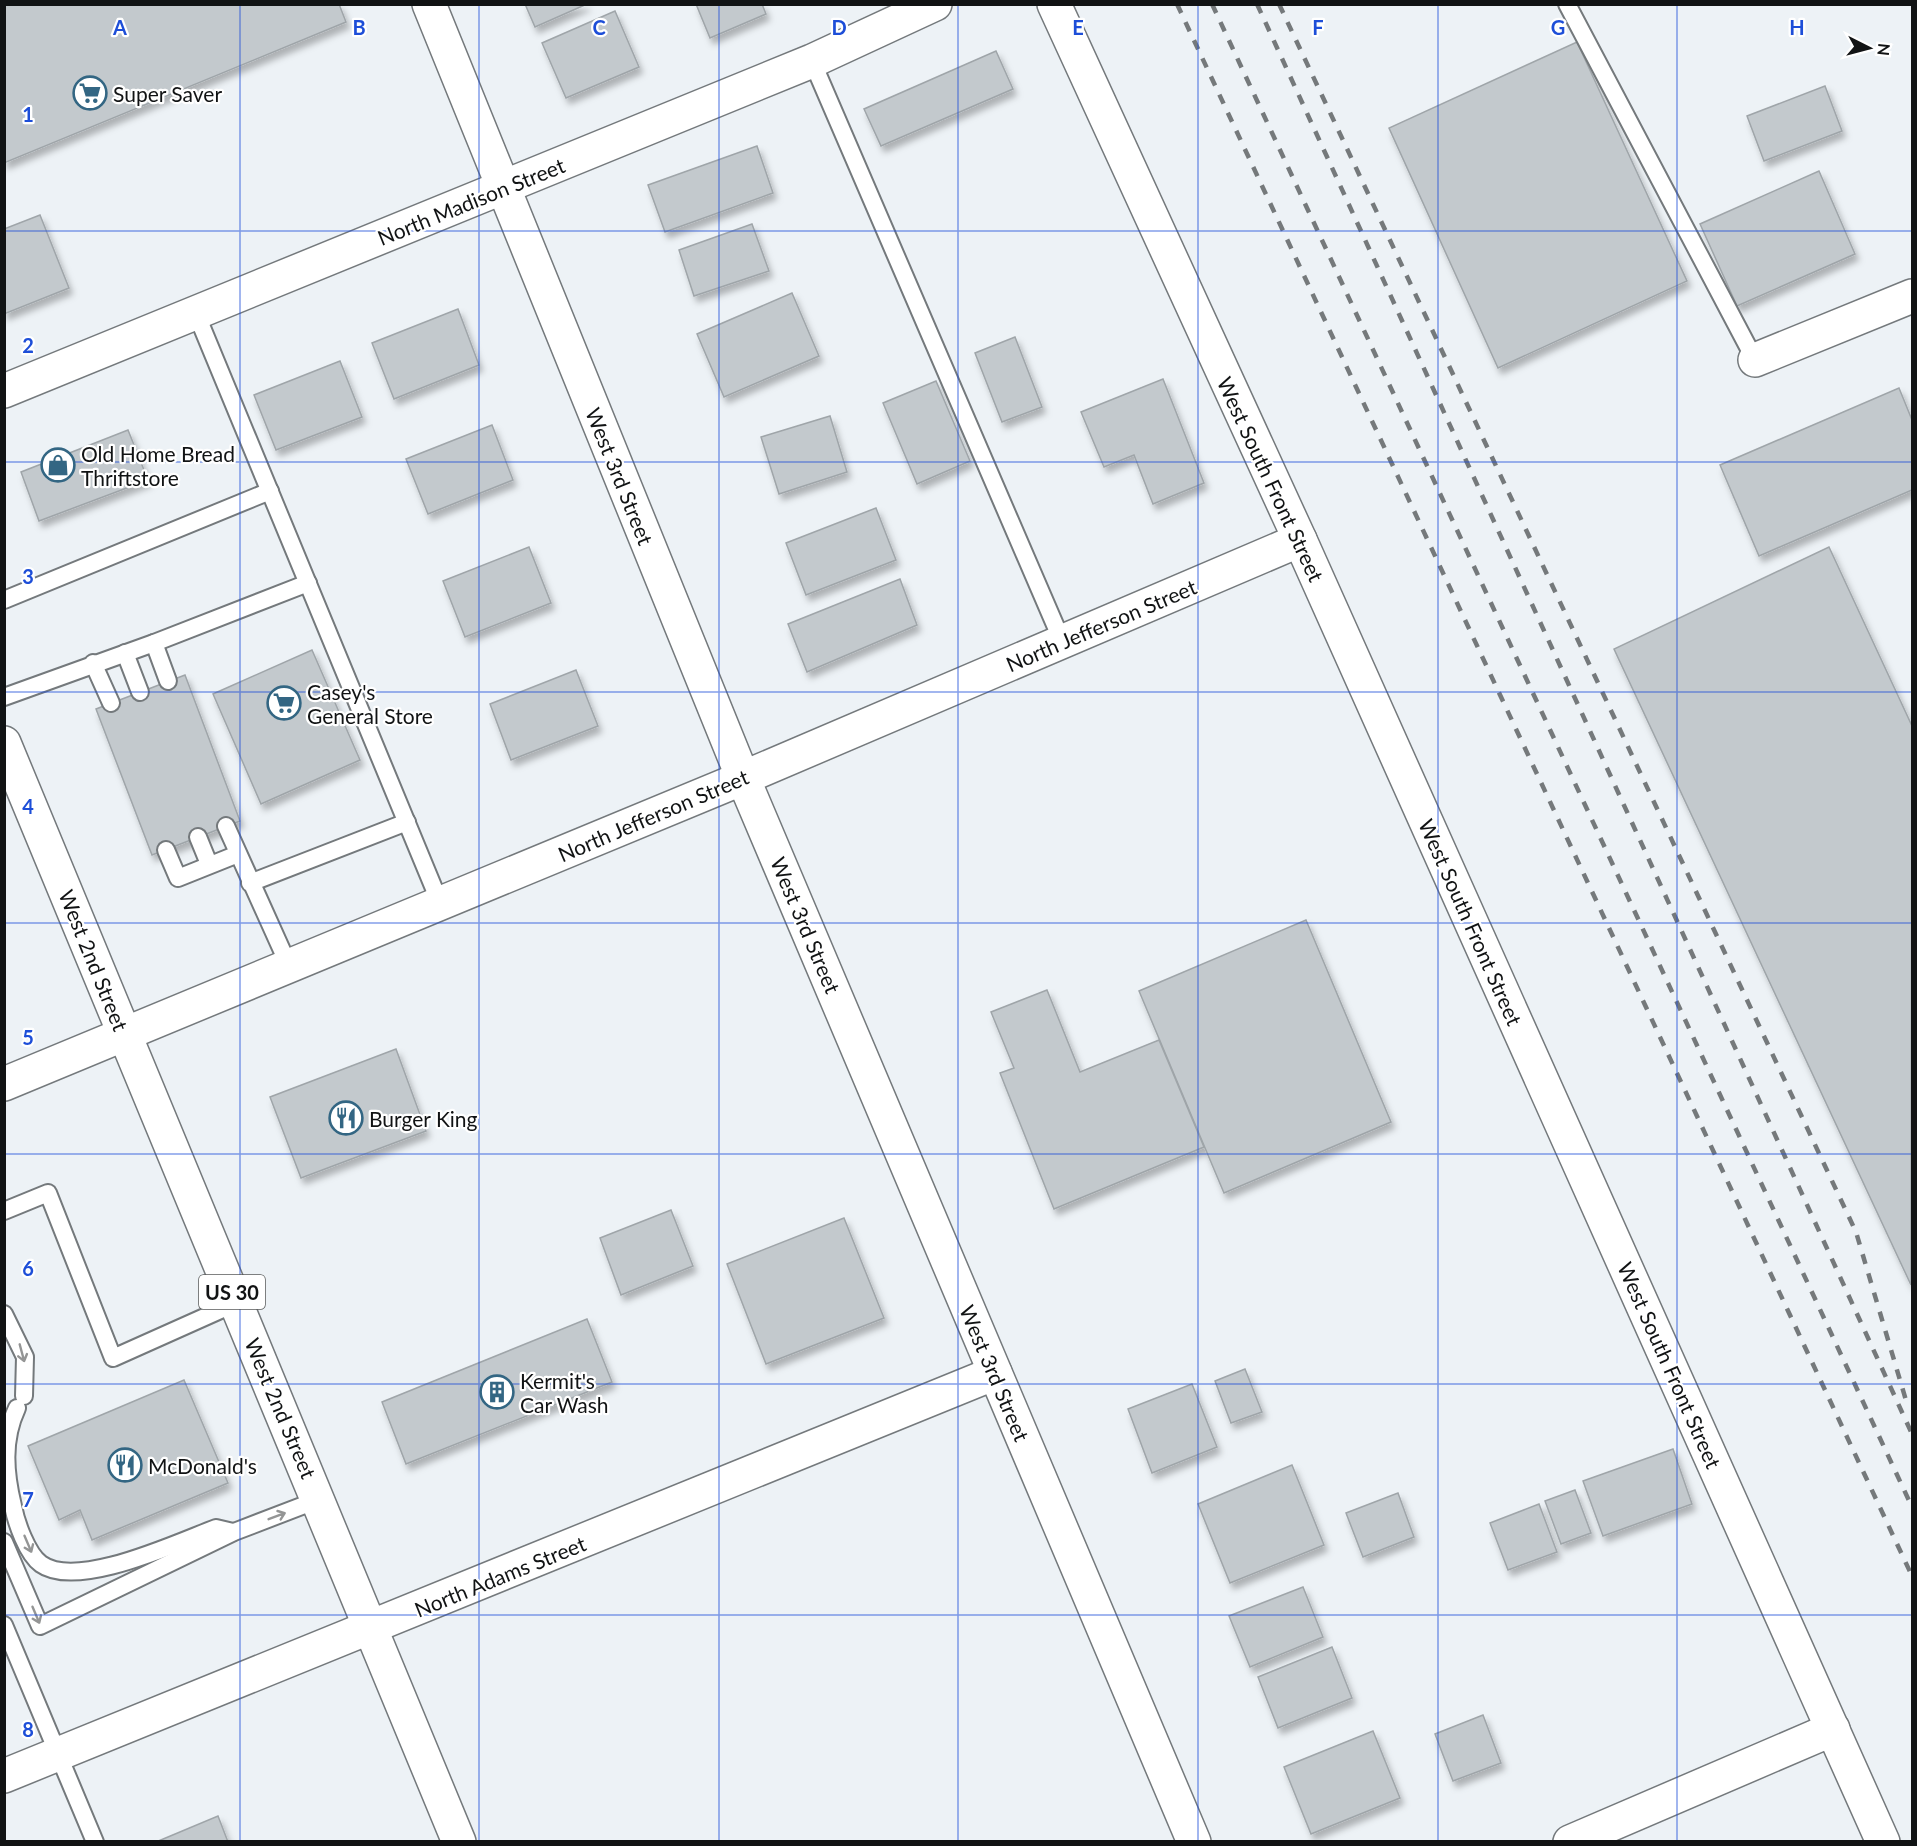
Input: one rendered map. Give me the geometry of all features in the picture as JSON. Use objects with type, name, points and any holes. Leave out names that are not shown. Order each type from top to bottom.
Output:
[{"type":"main road","name":"West 3rd Street","points":[[429,4],[502,189],[743,778],[1194,1842]]},
{"type":"main road","name":"North Madison Street","points":[[4,391],[812,62],[935,4]]},
{"type":"main road","name":"West South Front Street","points":[[1054,4],[1300,540],[1883,1842]]},
{"type":"main road","points":[[1755,360],[1912,296]]},
{"type":"main road","name":"North Jefferson Street","points":[[4,1084],[743,778],[1300,540]]},
{"type":"main road","name":"West 2nd Street","points":[[4,743],[236,1303],[320,1499],[459,1842]]},
{"type":"main road","name":"North Adams Street","points":[[4,1776],[371,1629],[995,1373]]},
{"type":"main road","points":[[1570,1842],[1833,1730]]},
{"type":"lane","points":[[1567,4],[1755,360]]},
{"type":"lane","points":[[812,62],[1062,641]]},
{"type":"lane","points":[[196,313],[440,903]]},
{"type":"lane","points":[[4,600],[270,491]]},
{"type":"lane","points":[[4,697],[93,663],[154,643],[308,583]]},
{"type":"lane","points":[[154,643],[168,681]]},
{"type":"lane","points":[[125,653],[140,692]]},
{"type":"lane","points":[[93,663],[111,703]]},
{"type":"lane","points":[[250,883],[406,822]]},
{"type":"lane","points":[[226,826],[250,883],[290,966]]},
{"type":"lane","points":[[198,837],[209,864]]},
{"type":"lane","points":[[166,850],[178,878],[238,854]]},
{"type":"lane","points":[[4,1211],[48,1193],[113,1358],[236,1303]]},
{"type":"lane","points":[[4,1314],[25,1357],[21,1402],[10,1424],[5,1469],[14,1510],[33,1555],[39,1563],[54,1571],[99,1570],[216,1528],[234,1532]]},
{"type":"lane","points":[[4,1542],[40,1626],[234,1532],[320,1499]]},
{"type":"lane","points":[[4,1625],[95,1842]]},
{"type":"building","name":"Super Saver","points":[[4,4],[339,4],[346,22],[4,163]]},
{"type":"building","points":[[525,4],[587,4],[535,27]]},
{"type":"building","points":[[696,4],[762,4],[766,14],[710,38]]},
{"type":"building","points":[[615,11],[639,67],[566,98],[542,43]]},
{"type":"building","points":[[1577,42],[1687,281],[1498,368],[1389,128]]},
{"type":"building","points":[[996,51],[1013,89],[881,146],[864,109]]},
{"type":"building","points":[[1825,86],[1842,131],[1764,161],[1747,116]]},
{"type":"building","points":[[757,146],[773,193],[665,232],[648,185]]},
{"type":"building","points":[[1819,171],[1855,254],[1737,306],[1700,224]]},
{"type":"building","points":[[40,215],[69,288],[4,314],[4,229]]},
{"type":"building","points":[[752,224],[769,271],[694,296],[679,250]]},
{"type":"building","points":[[792,293],[819,356],[724,397],[697,334]]},
{"type":"building","points":[[458,309],[479,365],[394,399],[372,343]]},
{"type":"building","points":[[1015,337],[1042,407],[1002,422],[975,353]]},
{"type":"building","points":[[340,361],[362,417],[276,450],[254,395]]},
{"type":"building","points":[[1163,379],[1204,483],[1153,504],[1134,455],[1104,467],[1081,412]]},
{"type":"building","points":[[936,381],[970,461],[917,484],[883,403]]},
{"type":"building","points":[[1899,388],[1912,420],[1912,490],[1759,556],[1720,465]]},
{"type":"building","points":[[830,416],[847,472],[779,494],[761,437]]},
{"type":"building","points":[[492,425],[513,480],[428,514],[406,459]]},
{"type":"building","points":[[128,430],[148,480],[39,521],[21,472]]},
{"type":"building","points":[[876,508],[896,560],[806,595],[786,543]]},
{"type":"building","points":[[529,547],[551,603],[465,637],[443,581]]},
{"type":"building","points":[[1829,547],[1912,726],[1911,1285],[1614,649]]},
{"type":"building","points":[[900,579],[917,625],[807,672],[788,624]]},
{"type":"building","points":[[312,650],[360,760],[261,804],[213,694]]},
{"type":"building","points":[[576,670],[598,726],[511,760],[490,704]]},
{"type":"building","points":[[185,675],[240,821],[152,855],[96,709]]},
{"type":"building","points":[[1306,920],[1391,1122],[1224,1193],[1139,991]]},
{"type":"building","points":[[1047,990],[1080,1072],[1159,1040],[1204,1147],[1054,1209],[1000,1073],[1014,1068],[991,1012]]},
{"type":"building","points":[[396,1049],[426,1131],[301,1178],[270,1097]]},
{"type":"building","points":[[671,1210],[693,1266],[621,1295],[600,1238]]},
{"type":"building","points":[[844,1218],[884,1318],[766,1364],[727,1264]]},
{"type":"building","name":"Kermit's Car Wash","points":[[587,1319],[612,1382],[406,1464],[382,1402]]},
{"type":"building","points":[[1245,1369],[1262,1412],[1231,1423],[1215,1381]]},
{"type":"building","points":[[184,1380],[228,1483],[92,1540],[80,1510],[59,1520],[28,1446]]},
{"type":"building","points":[[1192,1384],[1217,1447],[1152,1473],[1128,1409]]},
{"type":"building","points":[[1673,1449],[1692,1504],[1603,1536],[1583,1481]]},
{"type":"building","points":[[1292,1465],[1324,1545],[1230,1583],[1198,1504]]},
{"type":"building","points":[[1575,1490],[1591,1533],[1561,1544],[1545,1501]]},
{"type":"building","points":[[1398,1493],[1414,1537],[1363,1557],[1346,1513]]},
{"type":"building","points":[[1539,1504],[1557,1552],[1508,1570],[1490,1523]]},
{"type":"building","points":[[1303,1587],[1323,1637],[1250,1667],[1229,1616]]},
{"type":"building","points":[[1332,1647],[1352,1698],[1278,1728],[1258,1677]]},
{"type":"building","points":[[1483,1715],[1501,1763],[1453,1781],[1435,1734]]},
{"type":"building","points":[[1373,1731],[1400,1798],[1311,1834],[1284,1767]]},
{"type":"building","points":[[218,1816],[228,1842],[156,1842]]},
{"type":"railway","points":[[1177,4],[1912,1576]]},
{"type":"railway","points":[[1212,4],[1912,1507]]},
{"type":"railway","points":[[1257,4],[1912,1434]]},
{"type":"railway","points":[[1279,4],[1856,1232],[1908,1407]]},
{"type":"place","name":"Super Saver","points":[[90,93]]},
{"type":"place","name":"Old Home Bread Thriftstore","points":[[58,465]]},
{"type":"place","name":"Casey's General Store","points":[[284,703]]},
{"type":"place","name":"Burger King","points":[[346,1118]]},
{"type":"place","name":"Kermit's Car Wash","points":[[497,1392]]},
{"type":"place","name":"McDonald's","points":[[125,1465]]}]
